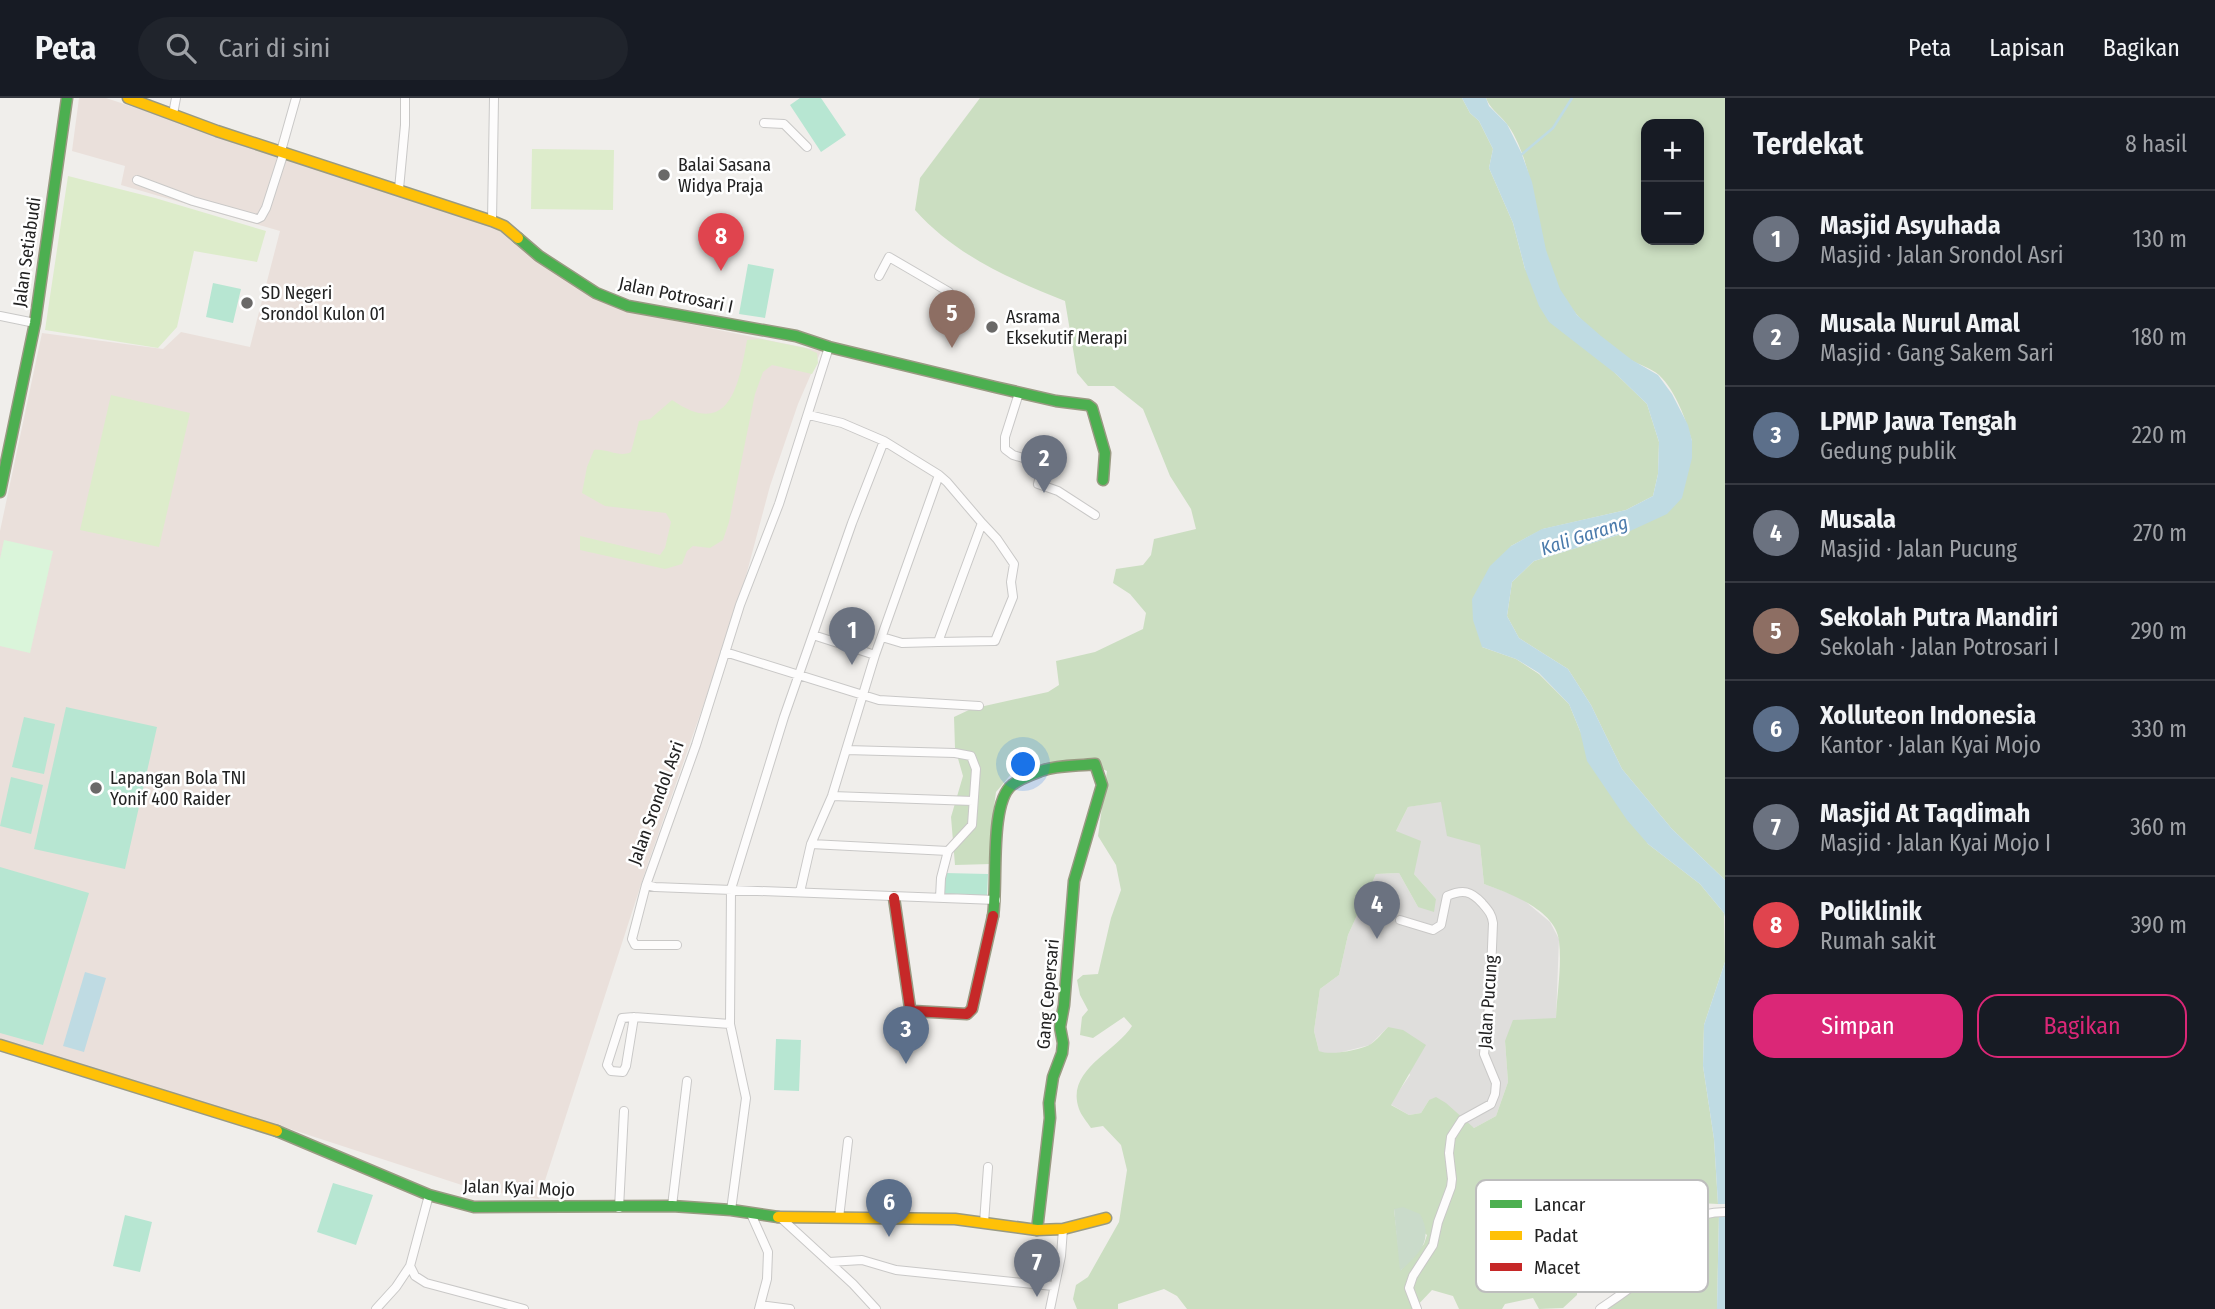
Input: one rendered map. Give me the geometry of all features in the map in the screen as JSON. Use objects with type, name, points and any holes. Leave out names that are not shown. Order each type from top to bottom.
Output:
[{"type":"main road","name":"Jalan Setiabudi","points":[[0,492],[35,323],[67,98]]},
{"type":"main road","name":"Jalan Potrosari I","points":[[128,98],[492,221],[504,226],[539,256],[596,293],[628,306],[796,336],[829,347],[1019,393],[1081,403],[1092,408],[1105,454],[1106,473],[1103,480]]},
{"type":"main road","name":"Gang Cepersari","points":[[996,900],[996,821],[1009,787],[1043,770],[1095,764],[1102,785],[1074,881],[1060,1027],[1062,1054],[1053,1077],[1048,1103],[1050,1118],[1037,1230]]},
{"type":"main road","points":[[894,898],[911,1008],[913,1011],[963,1015],[972,1009],[996,900]]},
{"type":"main road","name":"Jalan Kyai Mojo","points":[[0,1045],[282,1132],[429,1195],[474,1207],[672,1206],[731,1210],[781,1218],[955,1219],[1037,1230],[1063,1228],[1106,1217]]},
{"type":"street","points":[[173,114],[176,98]]},
{"type":"street","points":[[137,180],[193,201],[257,219],[264,214],[296,98]]},
{"type":"street","points":[[399,189],[405,98]]},
{"type":"street","points":[[492,221],[494,98]]},
{"type":"street","points":[[764,123],[784,124],[807,147]]},
{"type":"street","points":[[879,276],[889,257],[948,292]]},
{"type":"street","points":[[0,316],[35,323]]},
{"type":"street","name":"Jalan Srondol Asri","points":[[829,347],[809,415],[646,885],[894,898],[996,900]]},
{"type":"street","points":[[1019,393],[1005,437],[1005,449],[1013,455],[1043,464],[1038,484],[1058,492],[1094,515]]},
{"type":"street","points":[[809,415],[842,423],[884,441],[939,475],[997,539],[1014,564],[1010,582],[1013,596],[997,640],[902,643],[882,637]]},
{"type":"street","points":[[731,1210],[746,1098],[730,1024],[731,889],[759,794],[813,635],[884,441]]},
{"type":"street","points":[[800,892],[811,844],[832,796],[875,655],[939,475]]},
{"type":"street","points":[[938,642],[982,523]]},
{"type":"street","points":[[813,635],[875,655]]},
{"type":"street","points":[[725,652],[862,696],[898,702],[979,706]]},
{"type":"street","points":[[846,750],[956,753],[971,756],[976,769],[971,828],[948,850],[941,878],[940,898]]},
{"type":"street","points":[[832,796],[973,801]]},
{"type":"street","points":[[811,844],[948,850]]},
{"type":"street","points":[[646,885],[632,943],[677,945]]},
{"type":"street","name":"Jalan Pucung","points":[[1400,919],[1433,930],[1441,926],[1447,896],[1467,891],[1475,895],[1491,914],[1493,923],[1484,1054],[1496,1089],[1490,1104],[1462,1121],[1451,1137],[1451,1187],[1433,1245],[1413,1276],[1409,1288],[1417,1309]]},
{"type":"street","points":[[634,1017],[626,1066],[623,1072],[611,1071],[607,1065],[622,1018],[634,1017],[730,1024]]},
{"type":"street","points":[[672,1206],[687,1081]]},
{"type":"street","points":[[619,1208],[624,1111]]},
{"type":"street","points":[[839,1218],[848,1141]]},
{"type":"street","points":[[984,1223],[988,1167]]},
{"type":"street","points":[[376,1309],[410,1266],[429,1195]]},
{"type":"street","points":[[751,1214],[768,1252],[767,1279],[760,1307],[790,1309]]},
{"type":"street","points":[[781,1218],[876,1309]]},
{"type":"street","points":[[1050,1309],[1061,1256],[1063,1228]]},
{"type":"street","points":[[829,1262],[862,1260],[896,1270],[1053,1286]]},
{"type":"street","points":[[410,1266],[415,1276],[426,1283],[524,1309]]},
{"type":"street","points":[[1600,1309],[1622,1292]]},
{"type":"shaded area","points":[[79,98],[106,98],[498,228],[582,291],[626,311],[821,351],[798,404],[770,486],[723,649],[646,869],[539,1199],[474,1189],[284,1127],[0,1040],[0,531],[42,333],[163,349],[181,332],[250,347],[280,231],[121,185],[125,166],[72,151]]},
{"type":"shaded area","points":[[1441,801],[1480,845],[1484,884],[1520,897],[1550,922],[1559,939],[1556,1018],[1505,1041],[1508,1082],[1496,1116],[1474,1128],[1429,1100],[1421,1113],[1409,1115],[1390,1104],[1410,1075],[1388,1027],[1370,1045],[1324,1054],[1319,1051],[1314,1031],[1320,989],[1339,975],[1348,935],[1376,874],[1399,873],[1418,907],[1436,899],[1414,874],[1396,831],[1408,807]]},
{"type":"green space","points":[[800,98],[821,98],[846,135],[821,152],[790,105]]},
{"type":"green space","points":[[980,98],[1462,98],[1470,113],[1479,121],[1493,149],[1489,168],[1513,223],[1525,269],[1616,374],[1647,404],[1659,442],[1658,474],[1653,496],[1626,510],[1543,529],[1511,546],[1482,647],[1516,659],[1539,674],[1569,704],[1580,731],[1648,844],[1700,884],[1724,913],[1725,962],[1704,1025],[1703,1066],[1714,1139],[1718,1204],[1708,1203],[1708,1180],[1476,1180],[1476,1292],[1577,1292],[1563,1308],[1539,1309],[1533,1298],[1505,1304],[1502,1309],[1459,1309],[1453,1296],[1432,1290],[1414,1309],[1187,1309],[1177,1296],[1164,1289],[1118,1304],[1118,1309],[1077,1309],[1073,1299],[1076,1285],[1088,1277],[1119,1222],[1127,1170],[1121,1145],[1103,1126],[1091,1128],[1080,1111],[1077,1095],[1085,1072],[1132,1026],[1124,1017],[1093,1038],[1080,1035],[1082,1017],[1088,1010],[1080,995],[1077,980],[1083,975],[1098,974],[1111,918],[1121,890],[1116,865],[1098,836],[1107,771],[1085,764],[1073,764],[1013,772],[996,792],[991,864],[955,865],[951,817],[963,776],[955,748],[954,717],[971,709],[1048,692],[1059,685],[1056,661],[1095,652],[1143,629],[1146,613],[1130,594],[1113,583],[1116,569],[1143,565],[1151,555],[1154,539],[1196,529],[1191,509],[1170,476],[1143,409],[1114,386],[1088,386],[1077,373],[1065,301],[984,264],[948,240],[915,210],[920,178]],"holes":[[[1441,802],[1447,836],[1480,845],[1484,884],[1518,898],[1541,912],[1556,930],[1560,950],[1556,1018],[1513,1020],[1505,1041],[1508,1082],[1496,1116],[1474,1128],[1436,1097],[1429,1100],[1421,1113],[1409,1115],[1391,1105],[1426,1045],[1403,1030],[1388,1027],[1371,1044],[1345,1052],[1330,1053],[1319,1051],[1314,1031],[1320,989],[1339,975],[1348,935],[1376,874],[1399,873],[1418,907],[1434,912],[1436,899],[1414,874],[1421,841],[1396,831],[1408,807]],[[1394,1209],[1427,1235],[1424,1244],[1401,1270]]]},
{"type":"green space","points":[[1486,98],[1725,98],[1725,880],[1672,829],[1622,769],[1591,705],[1568,669],[1519,638],[1507,616],[1512,582],[1534,561],[1628,532],[1692,441],[1680,406],[1665,382],[1656,373],[1631,360],[1600,337],[1565,300],[1547,257],[1528,172],[1516,138]]},
{"type":"green space","points":[[532,149],[614,150],[613,210],[531,209]]},
{"type":"green space","points":[[68,176],[266,231],[257,262],[194,251],[177,327],[158,348],[45,330]]},
{"type":"green space","points":[[748,264],[774,269],[765,318],[739,314]]},
{"type":"green space","points":[[213,283],[241,289],[233,323],[206,317]]},
{"type":"green space","points":[[761,339],[817,353],[818,363],[812,374],[772,365],[763,372],[755,394],[723,540],[710,548],[693,546],[687,551],[682,564],[665,569],[580,550],[580,536],[660,555],[665,548],[671,522],[666,513],[605,506],[582,493],[587,467],[594,450],[622,454],[631,452],[639,421],[650,419],[672,400],[692,411],[707,414],[719,410],[735,389],[747,340]]},
{"type":"green space","points":[[111,395],[190,413],[159,547],[80,530]]},
{"type":"green space","points":[[4,540],[53,551],[30,653],[0,646],[0,559]]},
{"type":"green space","name":"Lapangan Bola TNI Yonif 400 Raider","points":[[66,707],[157,727],[125,869],[34,849]]},
{"type":"green space","points":[[24,717],[55,724],[44,774],[12,767]]},
{"type":"green space","points":[[11,777],[43,785],[31,834],[0,826]]},
{"type":"green space","points":[[0,867],[89,893],[43,1045],[0,1033]]},
{"type":"green space","points":[[945,873],[988,874],[987,897],[944,895]]},
{"type":"green space","points":[[776,1039],[801,1040],[799,1091],[774,1090]]},
{"type":"green space","points":[[333,1183],[373,1195],[356,1245],[317,1232]]},
{"type":"green space","points":[[1403,1207],[1420,1214],[1426,1231],[1423,1246],[1400,1271],[1394,1209]]},
{"type":"green space","points":[[1708,1214],[1719,1214],[1717,1309],[1605,1309],[1626,1292],[1708,1292]]},
{"type":"green space","points":[[125,1215],[152,1222],[140,1272],[113,1266]]},
{"type":"water","name":"Kali Garang","points":[[1462,98],[1486,98],[1489,106],[1507,124],[1532,182],[1546,250],[1560,289],[1577,315],[1632,360],[1658,375],[1672,394],[1688,425],[1692,441],[1692,458],[1682,498],[1667,514],[1628,532],[1534,561],[1512,582],[1507,616],[1519,638],[1568,669],[1591,705],[1622,769],[1672,829],[1725,880],[1725,917],[1700,884],[1648,844],[1627,820],[1587,761],[1580,731],[1569,704],[1539,673],[1516,659],[1482,647],[1473,620],[1472,599],[1490,566],[1511,546],[1542,529],[1626,510],[1653,496],[1658,474],[1659,442],[1647,404],[1616,374],[1549,322],[1539,306],[1525,269],[1513,223],[1489,168],[1493,149],[1479,121],[1470,113]]},
{"type":"water","points":[[1725,962],[1725,1204],[1718,1204],[1714,1139],[1703,1066],[1704,1025]]},
{"type":"water","points":[[85,972],[106,978],[84,1052],[63,1046]]},
{"type":"water","points":[[1719,1214],[1725,1215],[1725,1309],[1717,1309]]},
{"type":"waterway","points":[[1521,155],[1553,128],[1572,98]]},
{"type":"traffic: fast","points":[[0,492],[35,323],[67,98]]},
{"type":"traffic: fast","points":[[518,238],[539,256],[596,293],[628,306],[796,336],[829,347],[995,387],[1056,401],[1088,405],[1092,408],[1105,453],[1103,480]]},
{"type":"traffic: fast","points":[[993,916],[997,826],[1005,795],[1012,785],[1041,771],[1095,764],[1102,785],[1074,881],[1060,1027],[1062,1053],[1053,1077],[1049,1103],[1050,1118],[1037,1230]]},
{"type":"traffic: fast","points":[[277,1131],[429,1195],[474,1207],[672,1206],[731,1210],[778,1217]]},
{"type":"traffic: slow","points":[[128,98],[217,131],[492,221],[504,226],[518,238]]},
{"type":"traffic: slow","points":[[0,1045],[277,1131]]},
{"type":"traffic: slow","points":[[778,1217],[955,1219],[1037,1230],[1063,1229],[1106,1218]]},
{"type":"traffic: jam","points":[[894,898],[910,1008],[913,1011],[967,1014],[972,1009],[993,916]]},
{"type":"place","name":"Balai Sasana Widya Praja","points":[[664,175]]},
{"type":"place","name":"Poliklinik","points":[[721,271]]},
{"type":"place","name":"SD Negeri Srondol Kulon 01","points":[[247,303]]},
{"type":"place","name":"Asrama Eksekutif Merapi","points":[[992,327]]},
{"type":"place","name":"Sekolah Putra Mandiri","points":[[952,348]]},
{"type":"place","name":"Musala Nurul Amal","points":[[1044,493]]},
{"type":"place","name":"Masjid Asyuhada","points":[[852,665]]},
{"type":"place","name":"Lapangan Bola TNI Yonif 400 Raider","points":[[96,788]]},
{"type":"place","name":"Musala","points":[[1377,939]]},
{"type":"place","name":"LPMP Jawa Tengah","points":[[906,1064]]},
{"type":"place","name":"Xolluteon Indonesia","points":[[889,1237]]},
{"type":"place","name":"Masjid At Taqdimah","points":[[1037,1297]]}]
